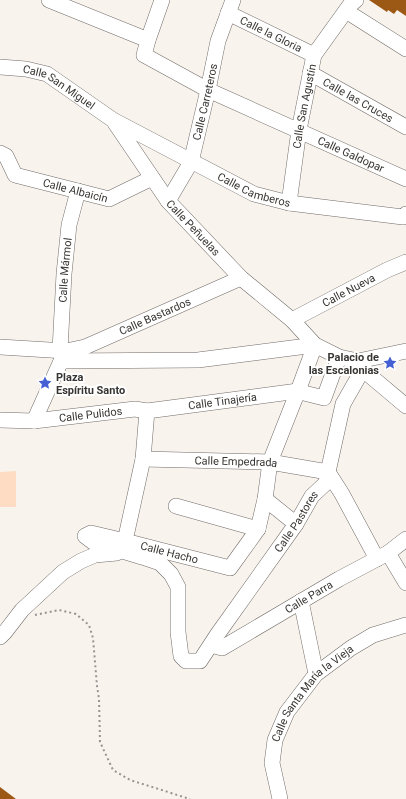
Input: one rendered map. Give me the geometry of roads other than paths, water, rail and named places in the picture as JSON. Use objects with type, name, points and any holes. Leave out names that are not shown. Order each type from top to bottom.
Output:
[{"type":"street","points":[[52,1],[148,40],[162,0]]},
{"type":"street","points":[[349,4],[406,49]]},
{"type":"street","name":"Calle San Agustín","points":[[289,203],[299,130],[314,54],[349,4]]},
{"type":"street","name":"Calle la Gloria","points":[[231,6],[314,54]]},
{"type":"street","name":"Calle Carreteros","points":[[168,200],[191,162],[217,47],[231,6]]},
{"type":"street","name":"Calle Galdopar","points":[[148,40],[144,55],[208,90],[406,179]]},
{"type":"street","name":"Calle San Miguel","points":[[0,67],[26,69],[47,74],[113,120]]},
{"type":"street","name":"Calle las Cruces","points":[[310,73],[406,127]]},
{"type":"street","name":"Calle Camberos","points":[[113,120],[254,194],[289,203],[403,217],[406,214]]},
{"type":"street","name":"Calle Peñuelas","points":[[113,120],[168,200],[241,278],[292,320],[314,345]]},
{"type":"street","name":"Calle Albaicín","points":[[3,155],[15,175],[109,198],[152,178]]},
{"type":"street","name":"Calle Mármol","points":[[62,354],[64,274],[69,225],[78,191]]},
{"type":"street","name":"Calle Nueva","points":[[292,320],[387,270],[406,262]]},
{"type":"street","name":"Calle Bastardos","points":[[62,354],[85,347],[241,278]]},
{"type":"street","points":[[0,347],[62,354],[198,360],[314,345],[339,357],[361,365],[368,374],[406,406]]},
{"type":"street","name":"Calle Hacho","points":[[126,547],[230,568],[258,529],[265,499],[270,462],[301,392],[314,345]]},
{"type":"street","points":[[361,365],[406,352]]},
{"type":"street","points":[[34,421],[62,354]]},
{"type":"street","points":[[301,392],[324,398],[339,357]]},
{"type":"street","name":"Calle Pastores","points":[[126,547],[142,557],[160,563],[170,574],[178,587],[178,632],[181,656],[186,662],[200,661],[296,524],[312,496],[326,483],[343,404],[361,365]]},
{"type":"street","name":"Calle Tinajería","points":[[147,411],[301,392]]},
{"type":"street","name":"Calle Pulidos","points":[[0,420],[34,421],[135,409],[147,411]]},
{"type":"street","points":[[0,637],[22,610],[63,572],[81,561],[95,555],[126,547],[143,459],[147,411]]},
{"type":"street","name":"Calle Empedrada","points":[[143,459],[270,462],[328,472]]},
{"type":"street","points":[[328,472],[383,556],[406,583]]},
{"type":"street","points":[[265,499],[296,524]]},
{"type":"street","points":[[176,506],[258,529]]},
{"type":"street","name":"Calle Parra","points":[[211,645],[222,648],[339,579],[383,556],[406,539]]},
{"type":"street","points":[[301,601],[316,674]]},
{"type":"street","name":"Calle Santa María la Vieja","points":[[280,799],[272,763],[275,740],[287,712],[316,674],[351,648],[373,636],[406,626]]},
{"type":"place","name":"Palacio de las Escalonias","points":[[390,363]]},
{"type":"place","name":"Plaza Espíritu Santo","points":[[45,383]]}]
